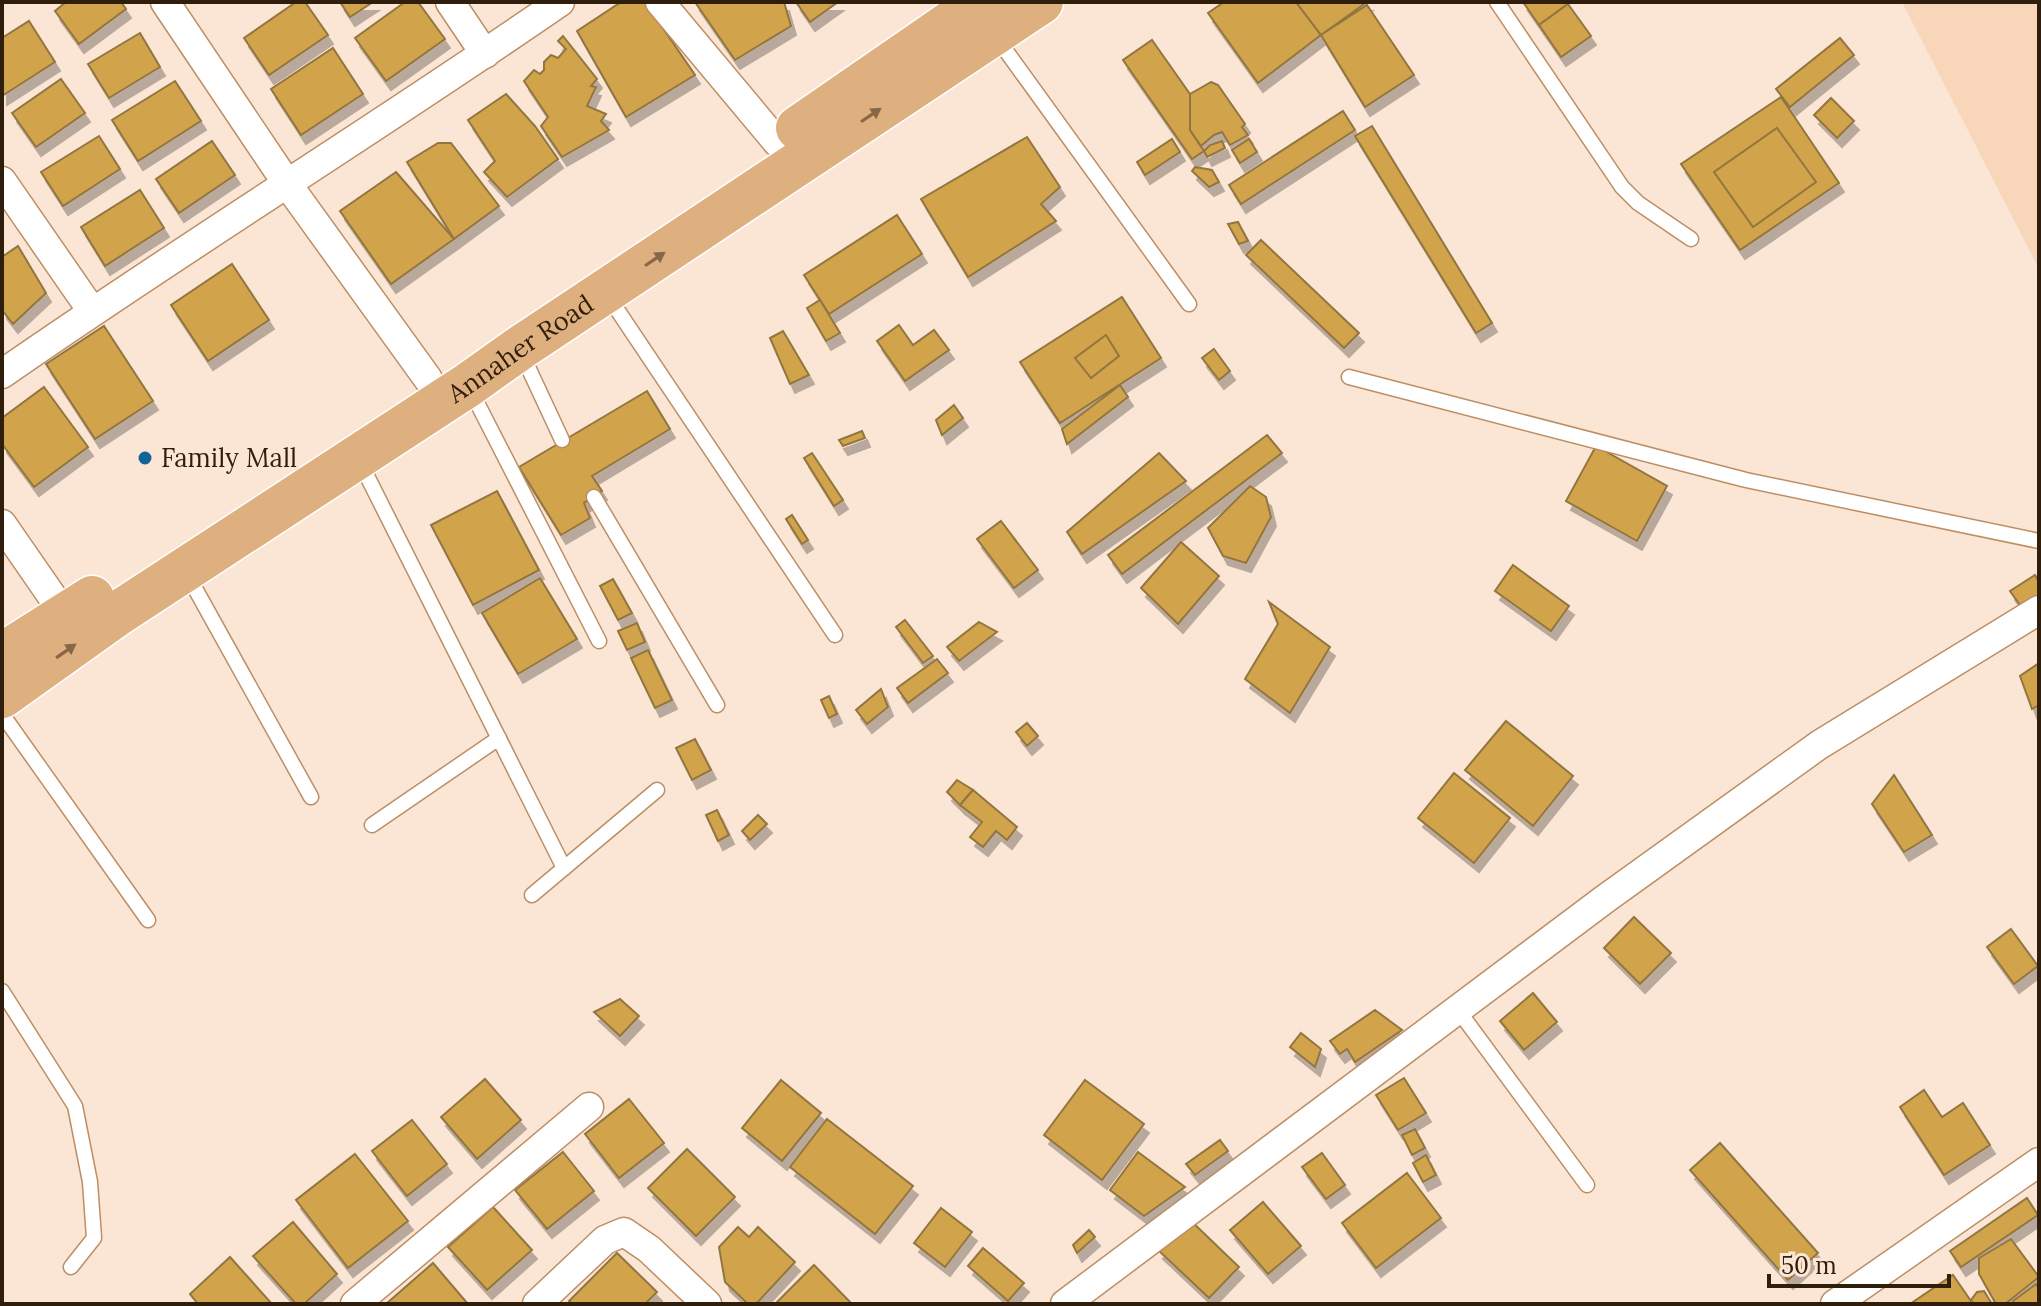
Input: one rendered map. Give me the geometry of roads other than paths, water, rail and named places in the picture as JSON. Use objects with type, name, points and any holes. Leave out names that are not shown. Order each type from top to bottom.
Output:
[{"type":"main road","name":"Annaher Road","points":[[2,696],[117,614],[358,458],[448,382],[777,142],[987,18],[1041,2]]},
{"type":"main road","name":"Annaher Road","points":[[2,655],[448,382],[520,348],[606,292],[987,18]]},
{"type":"street","points":[[165,2],[288,185],[448,382]]},
{"type":"street","points":[[450,2],[485,54]]},
{"type":"street","points":[[2,374],[189,246],[288,185],[560,2]]},
{"type":"street","points":[[660,2],[777,142]]},
{"type":"street","points":[[2,181],[92,311]]},
{"type":"street","points":[[2,524],[65,615]]},
{"type":"street","points":[[1074,1301],[1605,899],[1819,745],[2039,610]]},
{"type":"street","points":[[355,1304],[589,1107]]},
{"type":"street","points":[[1840,1303],[2039,1162]]},
{"type":"street","points":[[537,1304],[605,1240],[624,1232],[649,1249],[707,1304]]},
{"type":"lane","points":[[1497,2],[1622,187],[1638,203],[1691,239]]},
{"type":"lane","points":[[987,18],[1189,304]]},
{"type":"lane","points":[[606,292],[835,635]]},
{"type":"lane","points":[[520,348],[562,440]]},
{"type":"lane","points":[[1349,377],[1746,480],[2039,541]]},
{"type":"lane","points":[[448,382],[599,641]]},
{"type":"lane","points":[[358,458],[564,868]]},
{"type":"lane","points":[[594,497],[717,705]]},
{"type":"lane","points":[[185,570],[311,797]]},
{"type":"lane","points":[[2,714],[148,920]]},
{"type":"lane","points":[[372,825],[499,738]]},
{"type":"lane","points":[[532,895],[657,790]]},
{"type":"lane","points":[[2,991],[75,1106],[90,1182],[94,1238],[71,1267]]},
{"type":"lane","points":[[1458,1010],[1587,1185]]},
{"type":"place","name":"Family Mall","points":[[145,458]]}]
